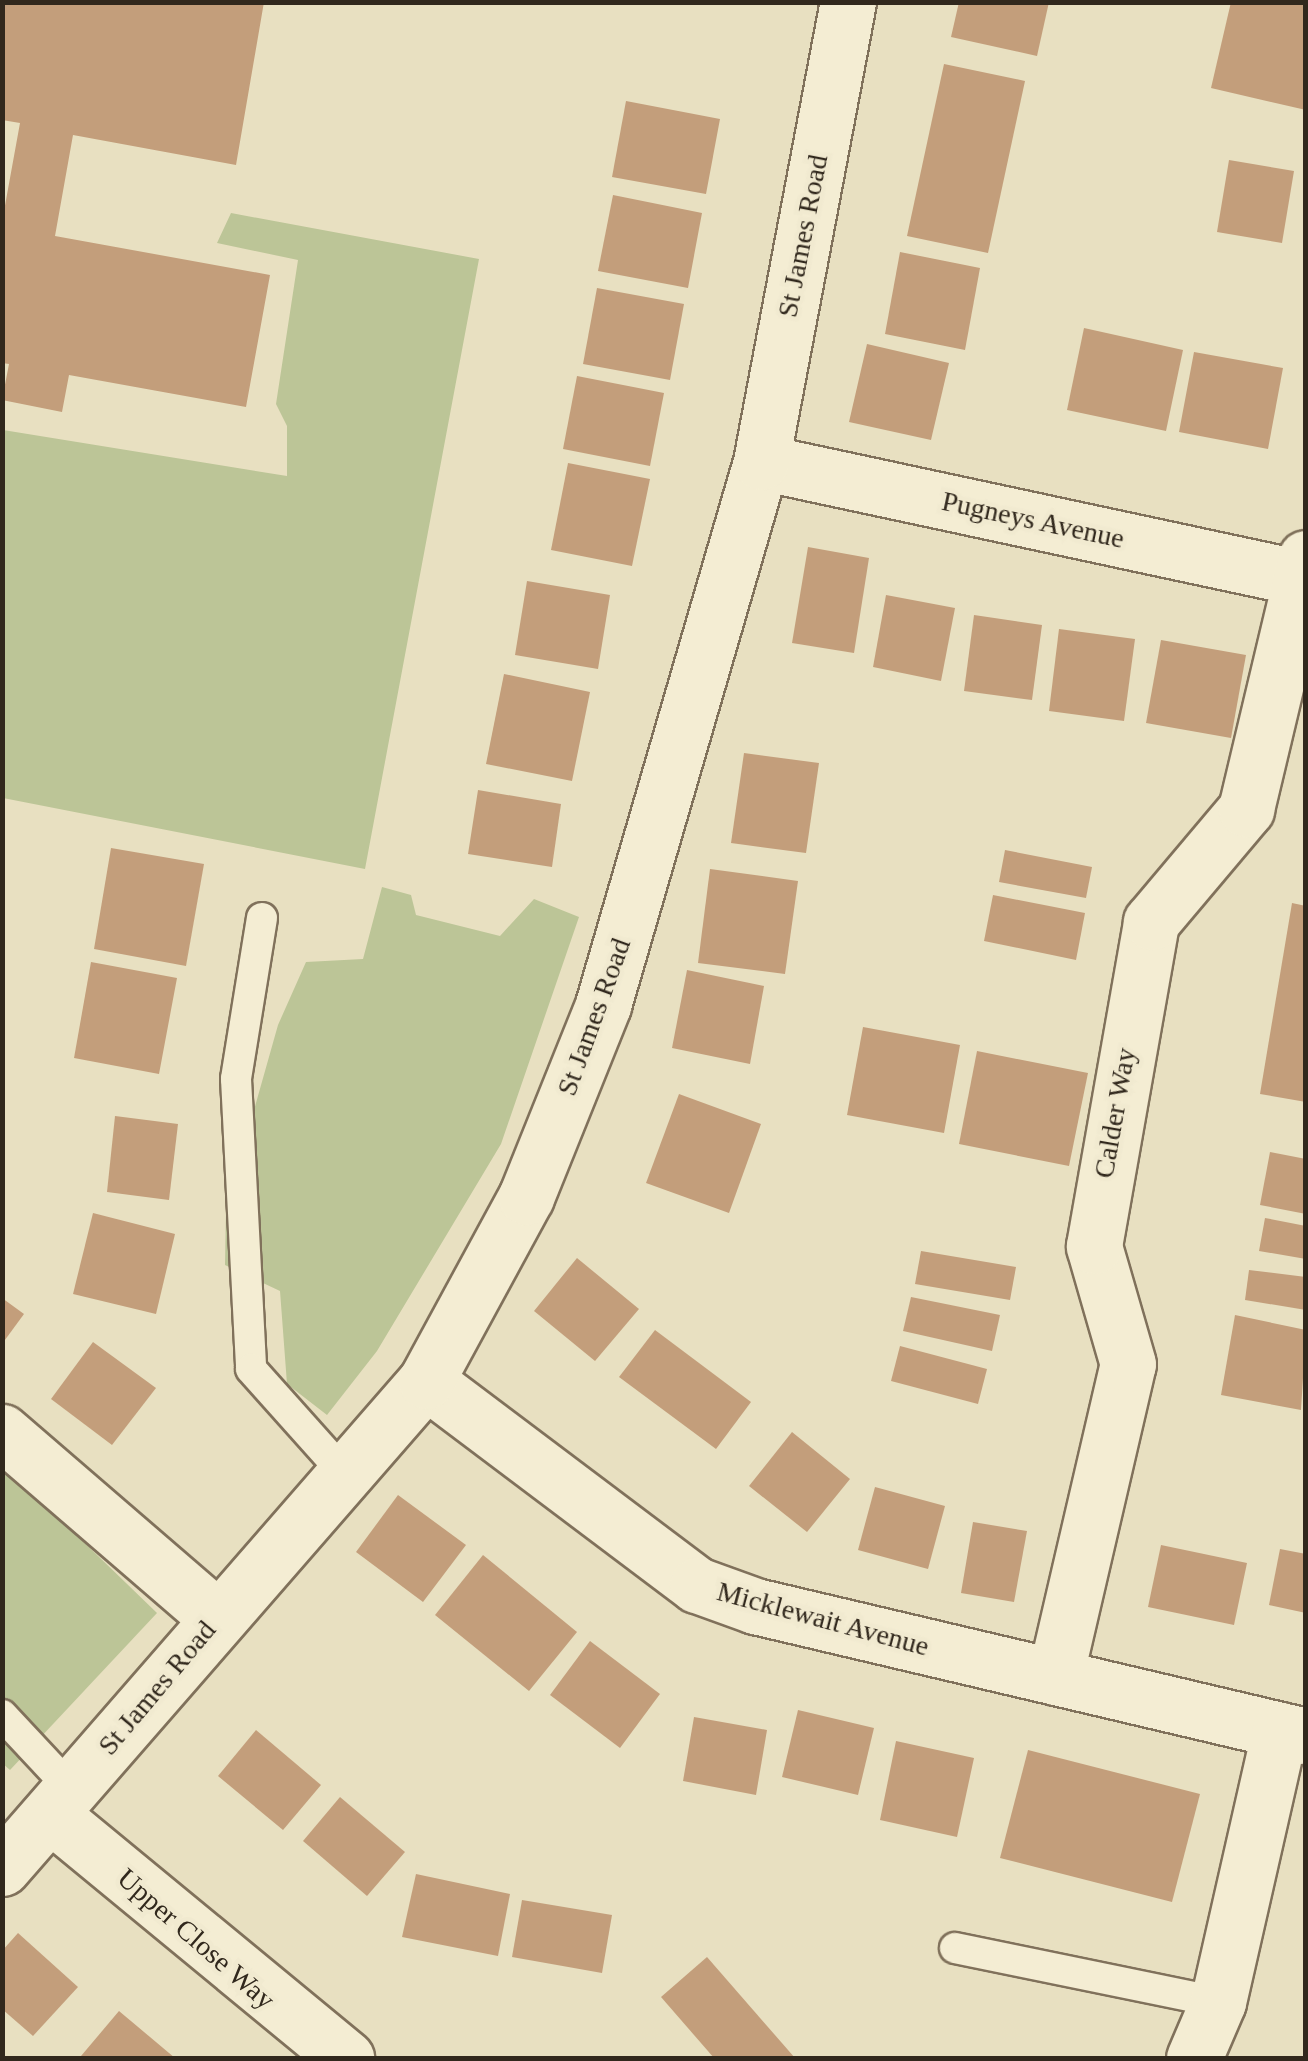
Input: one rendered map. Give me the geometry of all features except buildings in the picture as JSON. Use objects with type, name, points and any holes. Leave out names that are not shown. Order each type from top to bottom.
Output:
[{"type":"street","name":"St James Road","points":[[2,1868],[216,1617],[426,1381],[526,1197],[603,1005],[760,462],[848,2]]},
{"type":"street","name":"Pugneys Avenue","points":[[760,462],[1304,572]]},
{"type":"street","name":"Calder Way","points":[[1054,1678],[1128,1364],[1094,1246],[1151,922],[1246,810],[1304,572]]},
{"type":"street","name":"Micklewait Avenue","points":[[426,1381],[697,1584],[755,1606],[1293,1733],[1218,2002],[1194,2058]]},
{"type":"street","points":[[2,1432],[216,1617]]},
{"type":"street","name":"Upper Close Way","points":[[60,1802],[346,2058]]},
{"type":"lane","points":[[262,918],[236,1079],[251,1368],[344,1473]]},
{"type":"lane","points":[[2,1715],[60,1802]]},
{"type":"lane","points":[[955,1948],[1218,2002]]},
{"type":"green space","points":[[231,213],[479,259],[365,869],[3,798],[3,430],[287,476],[287,426],[276,404],[298,260],[217,243]]},
{"type":"green space","points":[[382,887],[411,895],[416,915],[500,936],[534,899],[579,917],[501,1144],[377,1351],[327,1415],[287,1384],[280,1291],[225,1265],[226,1209],[278,1025],[306,962],[363,959]]},
{"type":"green space","points":[[2,1463],[157,1613],[10,1770],[2,1763]]}]
